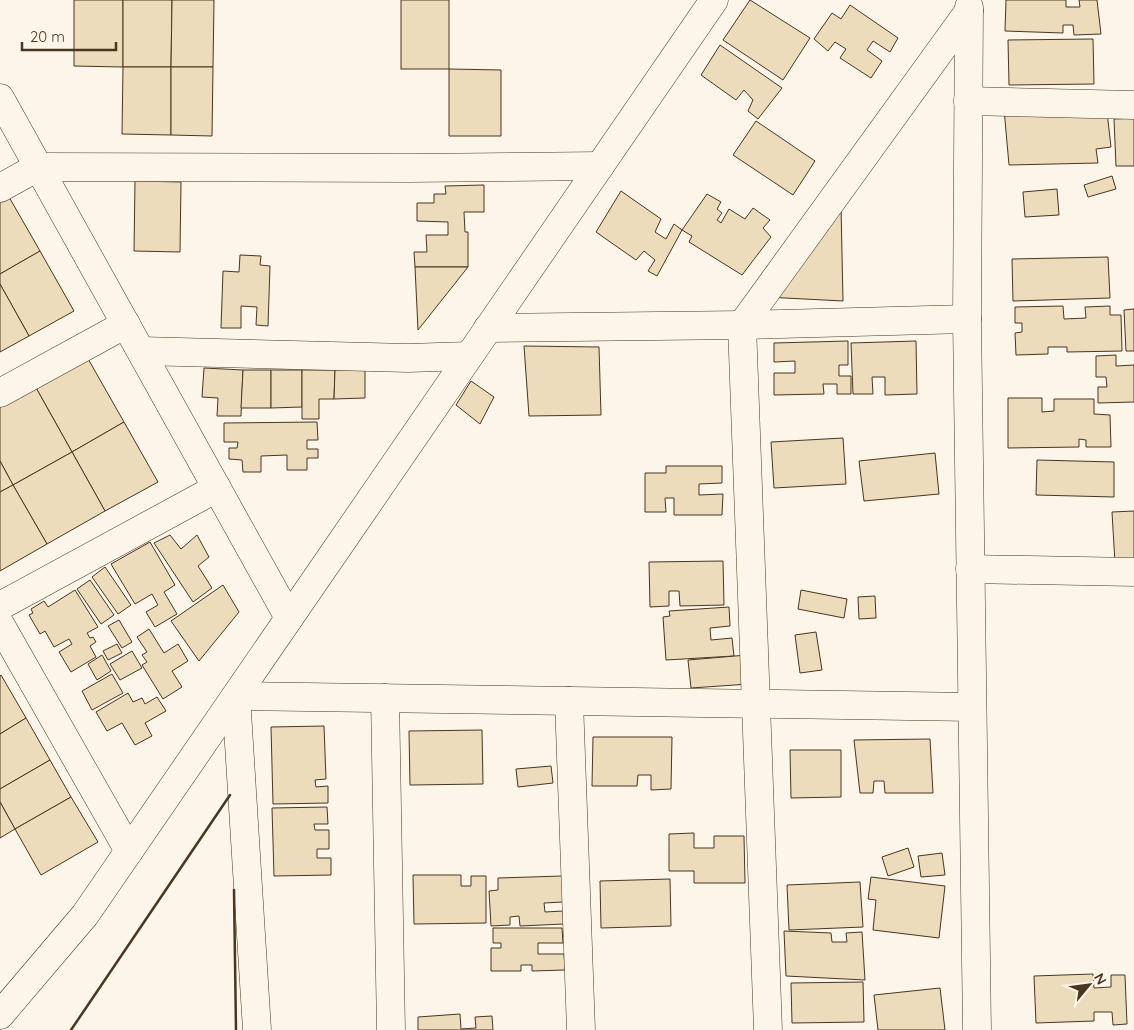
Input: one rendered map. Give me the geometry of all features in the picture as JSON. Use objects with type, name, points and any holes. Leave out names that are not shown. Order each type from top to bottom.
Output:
[{"type":"street","points":[[1,1010],[85,915],[714,0]]},
{"type":"street","points":[[969,5],[967,319],[977,1030]]},
{"type":"street","points":[[768,1030],[742,325],[969,5]]},
{"type":"street","points":[[0,98],[289,618]]},
{"type":"street","points":[[968,101],[1134,105]]},
{"type":"street","points":[[0,188],[38,167],[409,168],[600,166]]},
{"type":"street","points":[[488,328],[742,325],[967,319]]},
{"type":"street","points":[[0,393],[126,324]]},
{"type":"street","points":[[141,351],[408,358],[469,356]]},
{"type":"street","points":[[0,606],[217,488]]},
{"type":"street","points":[[970,569],[1134,572]]},
{"type":"street","points":[[0,624],[129,851]]},
{"type":"street","points":[[236,696],[972,707]]},
{"type":"street","points":[[236,696],[257,1030]]},
{"type":"street","points":[[385,698],[391,1030]]},
{"type":"street","points":[[569,701],[581,1030]]},
{"type":"building","points":[[74,0],[123,0],[123,67],[74,66]]},
{"type":"building","points":[[123,0],[172,0],[171,67],[123,67]]},
{"type":"building","points":[[172,0],[214,0],[213,67],[171,67]]},
{"type":"building","points":[[401,0],[449,0],[449,69],[401,69]]},
{"type":"building","points":[[750,0],[810,38],[783,80],[723,40]]},
{"type":"building","points":[[1006,0],[1066,0],[1066,7],[1080,7],[1079,0],[1097,0],[1101,34],[1074,35],[1073,25],[1063,25],[1063,33],[1005,31]]},
{"type":"building","points":[[850,5],[898,38],[890,52],[873,41],[867,50],[882,61],[871,78],[840,58],[846,49],[835,42],[828,51],[814,39],[832,13],[841,19]]},
{"type":"building","points":[[1093,39],[1094,84],[1009,85],[1008,40]]},
{"type":"building","points":[[720,45],[782,88],[758,119],[748,111],[753,100],[744,90],[736,100],[701,75]]},
{"type":"building","points":[[123,67],[171,67],[171,135],[122,134]]},
{"type":"building","points":[[171,67],[213,67],[212,136],[171,135]]},
{"type":"building","points":[[449,69],[501,70],[501,136],[449,136]]},
{"type":"building","points":[[1004,109],[1107,112],[1111,147],[1096,149],[1098,163],[1009,165]]},
{"type":"building","points":[[1134,118],[1134,166],[1116,166],[1114,119]]},
{"type":"building","points":[[756,121],[815,161],[793,195],[733,155]]},
{"type":"building","points":[[1112,176],[1116,189],[1088,197],[1084,185]]},
{"type":"building","points":[[135,181],[181,182],[180,252],[134,251]]},
{"type":"building","points":[[484,185],[484,212],[464,212],[465,232],[468,232],[468,267],[415,267],[414,252],[427,252],[426,235],[448,235],[448,222],[417,221],[417,203],[434,203],[434,194],[446,194],[445,186]]},
{"type":"building","points":[[1057,189],[1059,215],[1025,217],[1023,192]]},
{"type":"building","points":[[5,190],[40,251],[0,274],[0,193]]},
{"type":"building","points":[[621,191],[661,219],[655,232],[666,239],[674,224],[682,230],[657,276],[648,271],[655,260],[644,251],[636,260],[596,232]]},
{"type":"building","points":[[707,194],[721,202],[717,209],[722,213],[717,220],[721,223],[729,209],[745,219],[753,208],[770,220],[763,228],[771,237],[742,275],[689,242],[692,236],[682,230]]},
{"type":"building","points":[[841,206],[843,301],[766,297]]},
{"type":"building","points":[[40,251],[74,311],[29,336],[0,284],[0,274]]},
{"type":"building","points":[[240,255],[261,256],[260,265],[270,266],[268,326],[256,325],[257,307],[241,306],[241,328],[221,328],[223,271],[239,272]]},
{"type":"building","points":[[1108,257],[1110,298],[1013,301],[1012,259]]},
{"type":"building","points":[[415,267],[468,267],[418,330]]},
{"type":"building","points":[[0,284],[29,336],[0,352]]},
{"type":"building","points":[[1063,306],[1064,319],[1086,318],[1085,307],[1110,306],[1110,315],[1121,315],[1122,351],[1067,352],[1067,347],[1048,347],[1048,354],[1016,355],[1015,333],[1022,332],[1022,323],[1015,323],[1015,307]]},
{"type":"building","points":[[1134,309],[1134,351],[1126,351],[1124,310]]},
{"type":"building","points":[[848,341],[848,365],[839,365],[839,376],[851,376],[851,394],[837,394],[837,384],[823,384],[824,394],[774,395],[774,373],[795,373],[795,361],[774,362],[774,343]]},
{"type":"building","points":[[916,341],[917,394],[885,395],[885,377],[872,377],[873,394],[853,394],[851,343]]},
{"type":"building","points":[[524,346],[599,347],[601,415],[529,416]]},
{"type":"building","points":[[1116,355],[1116,366],[1134,365],[1134,402],[1098,403],[1098,387],[1107,387],[1106,377],[1096,377],[1096,356]]},
{"type":"building","points":[[87,357],[124,422],[72,452],[35,386]]},
{"type":"building","points":[[204,368],[243,370],[241,416],[217,416],[218,398],[202,397]]},
{"type":"building","points":[[243,370],[271,370],[271,408],[241,408]]},
{"type":"building","points":[[271,370],[302,370],[302,407],[271,408]]},
{"type":"building","points":[[302,370],[335,370],[334,399],[319,399],[319,419],[302,419]]},
{"type":"building","points":[[335,370],[365,370],[365,398],[334,399]]},
{"type":"building","points":[[471,381],[494,397],[480,424],[456,405]]},
{"type":"building","points":[[35,386],[72,452],[13,485],[0,461],[0,406]]},
{"type":"building","points":[[1008,398],[1042,398],[1042,412],[1054,411],[1054,399],[1094,399],[1094,414],[1110,415],[1111,447],[1086,447],[1086,440],[1079,439],[1079,447],[1008,448]]},
{"type":"building","points":[[124,422],[158,482],[105,511],[72,452]]},
{"type":"building","points":[[317,422],[318,440],[307,440],[307,449],[318,449],[318,458],[307,458],[307,470],[287,470],[287,455],[261,456],[261,472],[243,472],[242,460],[229,459],[229,448],[237,448],[238,442],[224,442],[224,423]]},
{"type":"building","points":[[843,438],[846,484],[774,488],[771,442]]},
{"type":"building","points":[[72,452],[105,511],[47,544],[13,485]]},
{"type":"building","points":[[935,453],[939,494],[864,501],[859,461]]},
{"type":"building","points":[[1037,460],[1114,462],[1114,497],[1036,495]]},
{"type":"building","points":[[0,461],[13,485],[0,492]]},
{"type":"building","points":[[666,466],[722,466],[722,483],[699,484],[699,495],[723,494],[722,515],[674,515],[674,498],[665,498],[666,512],[645,512],[645,473],[666,473]]},
{"type":"building","points":[[13,485],[47,544],[0,571],[0,492]]},
{"type":"building","points":[[1134,511],[1134,562],[1115,563],[1112,512]]},
{"type":"building","points":[[170,535],[181,549],[197,535],[209,557],[198,566],[212,588],[193,602],[154,543]]},
{"type":"building","points":[[150,542],[175,585],[164,592],[177,614],[155,627],[146,612],[158,605],[152,594],[135,604],[111,564]]},
{"type":"building","points":[[723,561],[724,605],[680,606],[679,591],[669,591],[669,606],[650,607],[649,562]]},
{"type":"building","points":[[105,567],[131,605],[118,614],[92,577]]},
{"type":"building","points":[[90,580],[114,615],[101,624],[77,589]]},
{"type":"building","points":[[223,585],[239,612],[199,661],[171,621]]},
{"type":"building","points":[[75,590],[98,627],[87,633],[96,642],[90,646],[96,657],[71,672],[59,652],[72,644],[69,639],[54,647],[45,631],[40,634],[29,615],[33,613],[31,609],[44,601],[48,607]]},
{"type":"building","points":[[801,590],[847,599],[844,618],[798,609]]},
{"type":"building","points":[[875,596],[876,618],[859,619],[858,597]]},
{"type":"building","points":[[729,607],[730,626],[710,628],[711,640],[732,638],[734,656],[666,660],[663,617],[670,616],[669,611]]},
{"type":"building","points":[[119,620],[132,642],[122,648],[108,626]]},
{"type":"building","points":[[149,629],[164,653],[178,644],[188,661],[172,671],[182,687],[163,699],[142,665],[147,662],[142,655],[147,652],[137,637]]},
{"type":"building","points":[[816,632],[822,670],[800,673],[795,635]]},
{"type":"building","points":[[117,644],[122,653],[108,660],[103,651]]},
{"type":"building","points":[[132,651],[142,668],[120,680],[110,664]]},
{"type":"building","points":[[102,655],[111,671],[97,680],[88,664]]},
{"type":"building","points":[[747,655],[749,684],[691,688],[688,660]]},
{"type":"building","points":[[112,674],[123,693],[92,710],[82,691]]},
{"type":"building","points":[[0,676],[26,718],[0,734]]},
{"type":"building","points":[[128,693],[133,702],[142,698],[145,704],[157,697],[166,711],[145,723],[152,736],[135,745],[122,723],[107,731],[96,712]]},
{"type":"building","points":[[26,718],[50,760],[0,789],[0,734]]},
{"type":"building","points":[[324,726],[326,779],[315,780],[316,787],[328,786],[328,803],[273,804],[271,727]]},
{"type":"building","points":[[482,730],[483,784],[410,785],[409,731]]},
{"type":"building","points":[[593,737],[672,737],[671,789],[651,790],[651,775],[638,775],[637,786],[592,786]]},
{"type":"building","points":[[930,739],[933,793],[885,793],[884,781],[874,781],[873,793],[860,793],[854,740]]},
{"type":"building","points":[[790,750],[841,750],[841,797],[791,798]]},
{"type":"building","points":[[50,760],[71,797],[15,829],[0,802],[0,789]]},
{"type":"building","points":[[551,766],[553,783],[518,787],[516,769]]},
{"type":"building","points":[[71,797],[98,842],[41,875],[15,829]]},
{"type":"building","points":[[0,802],[15,829],[0,838]]},
{"type":"building","points":[[327,807],[328,824],[314,824],[315,830],[329,830],[329,849],[317,849],[317,858],[331,858],[331,875],[274,876],[272,808]]},
{"type":"building","points":[[694,833],[694,848],[714,848],[714,836],[744,836],[745,883],[694,883],[694,871],[669,871],[669,834]]},
{"type":"building","points":[[908,848],[914,867],[888,876],[882,857]]},
{"type":"building","points":[[942,853],[945,875],[921,877],[918,856]]},
{"type":"building","points":[[413,875],[461,875],[461,886],[471,886],[471,876],[486,876],[486,923],[414,924]]},
{"type":"building","points":[[562,876],[563,902],[544,903],[545,912],[563,911],[564,924],[520,926],[519,916],[510,917],[510,925],[491,926],[489,891],[498,890],[498,878]]},
{"type":"building","points":[[871,877],[945,886],[939,938],[873,930],[876,900],[868,899]]},
{"type":"building","points":[[670,879],[671,926],[601,928],[600,881]]},
{"type":"building","points":[[860,882],[863,927],[789,930],[787,885]]},
{"type":"building","points":[[493,928],[562,928],[563,943],[538,943],[538,954],[564,954],[565,970],[532,971],[532,965],[521,965],[521,971],[491,971],[491,948],[501,948],[501,943],[493,943]]},
{"type":"building","points":[[784,931],[831,933],[832,942],[847,942],[846,933],[862,932],[865,980],[786,976]]},
{"type":"building","points":[[1093,974],[1094,988],[1111,987],[1111,975],[1125,975],[1127,1024],[1113,1025],[1112,1012],[1094,1012],[1094,1021],[1036,1023],[1034,976]]},
{"type":"building","points":[[863,982],[864,1022],[792,1023],[791,983]]},
{"type":"building","points":[[940,988],[945,1030],[878,1030],[874,995]]},
{"type":"building","points":[[460,1014],[461,1029],[476,1028],[475,1017],[492,1016],[493,1030],[418,1030],[418,1017]]},
{"type":"wall","points":[[71,1030],[230,795]]},
{"type":"wall","points":[[234,890],[236,1030]]}]
